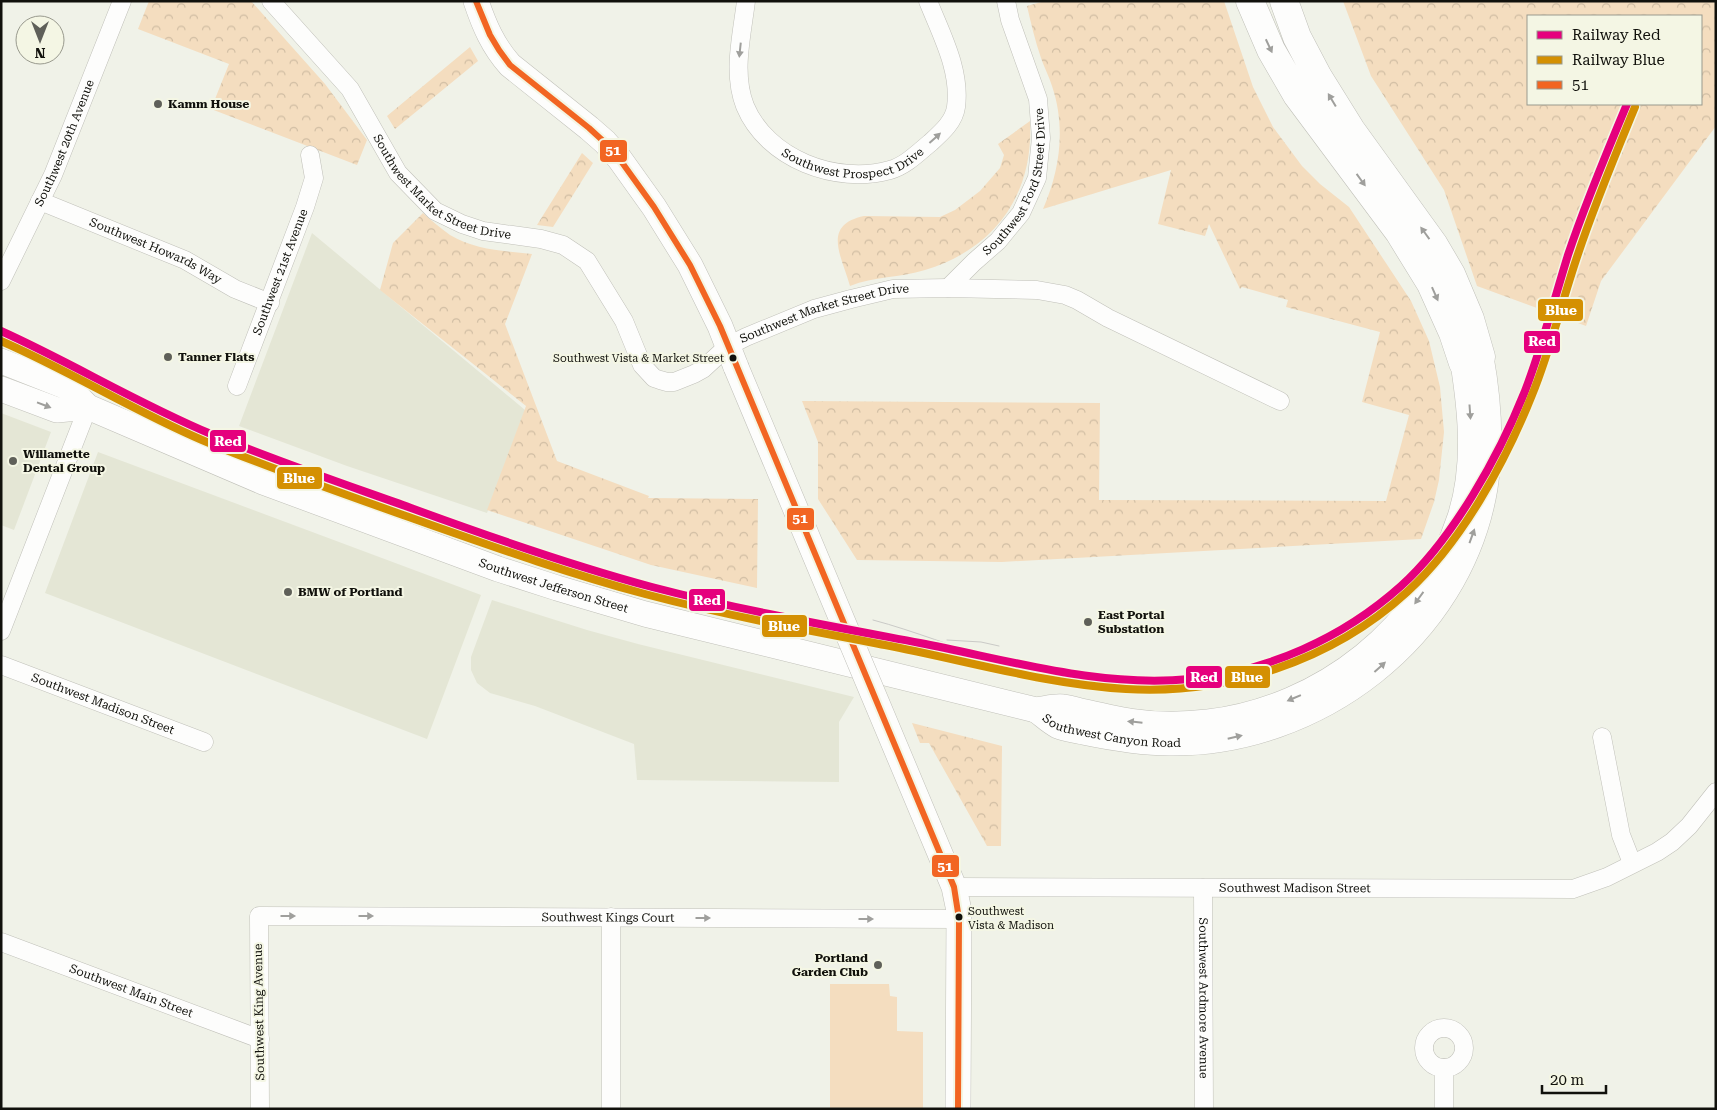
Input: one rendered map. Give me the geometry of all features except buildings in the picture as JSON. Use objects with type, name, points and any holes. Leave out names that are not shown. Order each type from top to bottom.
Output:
[{"type":"highway","points":[[1250,1],[1271,50],[1297,95],[1399,232],[1431,284],[1453,333],[1474,355]]},
{"type":"highway","points":[[1284,1],[1297,38],[1318,77],[1351,130],[1434,245],[1451,274],[1470,319],[1474,355]]},
{"type":"main road","points":[[476,1],[488,33],[510,65],[605,142],[636,180],[690,265],[732,357],[954,887],[959,919],[958,1109]]},
{"type":"main road","name":"Southwest Canyon Road","points":[[1036,710],[1058,726],[1116,739],[1186,744],[1208,742],[1264,730],[1299,717],[1338,698],[1373,674],[1401,648],[1434,609],[1455,575],[1473,533],[1485,488],[1489,442],[1489,413],[1474,355]]},
{"type":"main road","name":"Southwest Jefferson Street","points":[[1,361],[69,388],[88,407],[263,482],[490,566],[645,614],[1036,710]]},
{"type":"main road","name":"Southwest Jefferson Street","points":[[1,389],[57,410],[88,407]]},
{"type":"street","name":"Southwest 20th Avenue","points":[[1,282],[54,175],[122,1]]},
{"type":"street","name":"Southwest Market Street Drive","points":[[271,1],[350,89],[398,173],[435,211],[462,224],[483,231],[541,239],[563,245],[587,261],[624,321],[642,365],[654,378],[674,382],[694,374],[732,357],[746,337],[814,309],[851,299],[893,290],[948,288],[1037,290],[1065,295],[1077,300],[1108,318],[1280,401]]},
{"type":"street","name":"Southwest Prospect Drive","points":[[746,1],[738,78],[745,106],[754,122],[774,144],[793,158],[831,171],[862,174],[890,170],[908,162],[942,132],[953,116],[956,108],[953,69],[928,1]]},
{"type":"street","name":"Southwest Ford Street Drive","points":[[948,288],[974,262],[998,242],[1021,213],[1037,178],[1041,138],[1038,99],[1010,20],[1006,1]]},
{"type":"street","name":"Southwest 21st Avenue","points":[[237,386],[305,207],[314,178],[310,155]]},
{"type":"street","name":"Southwest Howards Way","points":[[40,201],[185,260],[235,289],[270,303]]},
{"type":"street","points":[[1,631],[88,407]]},
{"type":"street","name":"Southwest Madison Street","points":[[1,665],[204,742]]},
{"type":"street","points":[[1602,737],[1621,835],[1632,863]]},
{"type":"street","name":"Southwest Madison Street","points":[[954,887],[1573,889],[1607,877],[1657,852],[1672,842],[1689,826],[1716,792]]},
{"type":"street","name":"Southwest Ardmore Avenue","points":[[1203,888],[1204,1109]]},
{"type":"street","name":"Southwest Kings Court","points":[[259,916],[959,919]]},
{"type":"street","name":"Southwest King Avenue","points":[[259,916],[260,1109]]},
{"type":"street","points":[[611,918],[611,1109]]},
{"type":"street","name":"Southwest Main Street","points":[[1,942],[260,1039]]},
{"type":"street","points":[[1444,1068],[1444,1109]]},
{"type":"shaded area","points":[[312,233],[525,410],[487,513],[347,466],[239,426]]},
{"type":"shaded area","points":[[1,413],[51,432],[14,530],[1,525]]},
{"type":"shaded area","name":"BMW of Portland","points":[[98,452],[481,595],[427,739],[45,593]]},
{"type":"shaded area","points":[[492,600],[638,644],[854,697],[839,722],[839,782],[637,780],[634,744],[535,706],[490,693],[477,683],[471,670],[471,657]]},
{"type":"green space","points":[[149,1],[251,1],[325,84],[367,140],[357,165],[211,109],[229,64],[138,29]]},
{"type":"green space","points":[[1045,1],[1224,1],[1253,87],[1273,127],[1302,166],[1320,184],[1349,207],[1411,301],[1429,341],[1440,387],[1444,432],[1439,480],[1434,502],[1421,539],[1002,562],[857,560],[818,499],[818,442],[802,401],[1100,403],[1099,500],[1386,501],[1409,415],[1362,402],[1380,332],[1286,307],[1288,300],[1242,287],[1240,289],[1209,224],[1205,236],[1158,224],[1171,170],[1043,209],[1054,179],[1057,164],[1060,133],[1059,117],[1052,86],[1039,52],[1027,6]]},
{"type":"green space","points":[[1343,1],[1716,1],[1716,126],[1601,281],[1586,326],[1477,286],[1444,190],[1371,76]]},
{"type":"green space","points":[[470,47],[478,61],[395,129],[387,116]]},
{"type":"green space","points":[[1030,121],[1030,148],[1025,172],[1017,195],[1005,215],[990,233],[972,248],[950,261],[925,270],[868,280],[850,286],[838,243],[839,234],[843,227],[851,220],[864,216],[940,217],[955,210],[980,191],[1000,168],[1004,155],[998,144]]},
{"type":"green space","points":[[582,153],[593,163],[553,227],[537,225]]},
{"type":"green space","points":[[423,213],[450,235],[469,244],[500,251],[532,254],[505,324],[557,461],[649,496],[648,498],[758,499],[757,588],[651,565],[487,510],[526,406],[380,290],[393,243]]},
{"type":"green space","points":[[912,723],[1002,746],[1001,846],[987,846],[929,743],[920,743]]},
{"type":"green space","points":[[830,984],[889,984],[890,996],[897,997],[897,1031],[923,1032],[923,1109],[830,1109]]},
{"type":"tram line","points":[[873,620],[995,658]]},
{"type":"tram line","points":[[872,634],[924,639]]},
{"type":"tram line","points":[[947,640],[981,642],[999,646]]},
{"type":"rail line","name":"Red","points":[[1,331],[158,410],[236,444],[500,540],[652,587],[752,610],[1054,671],[1122,680],[1156,681],[1219,675],[1275,660],[1329,636],[1378,605],[1401,586],[1439,545],[1488,469],[1525,391],[1568,255],[1596,179],[1627,105]]},
{"type":"rail line","name":"Blue","points":[[1,341],[177,429],[227,450],[302,479],[463,536],[553,567],[614,585],[675,602],[1035,677],[1126,689],[1202,686],[1240,679],[1276,669],[1312,655],[1346,637],[1378,616],[1407,592],[1446,550],[1480,501],[1509,448],[1521,421],[1544,362],[1589,221],[1635,107]]},
{"type":"transit line","name":"51","points":[[476,1],[490,35],[510,65],[589,128],[613,150],[654,207],[690,265],[720,326],[954,887],[959,919],[958,1109]]},
{"type":"place","name":"Kamm House","points":[[158,104]]},
{"type":"place","name":"Tanner Flats","points":[[168,357]]},
{"type":"place","name":"Southwest Vista & Market Street","points":[[733,358]]},
{"type":"place","name":"Willamette Dental Group","points":[[13,461]]},
{"type":"place","name":"BMW of Portland","points":[[288,592]]},
{"type":"place","name":"East Portal Substation","points":[[1088,622]]},
{"type":"place","name":"Southwest Vista & Madison","points":[[959,917]]},
{"type":"place","name":"Portland Garden Club","points":[[878,965]]}]
